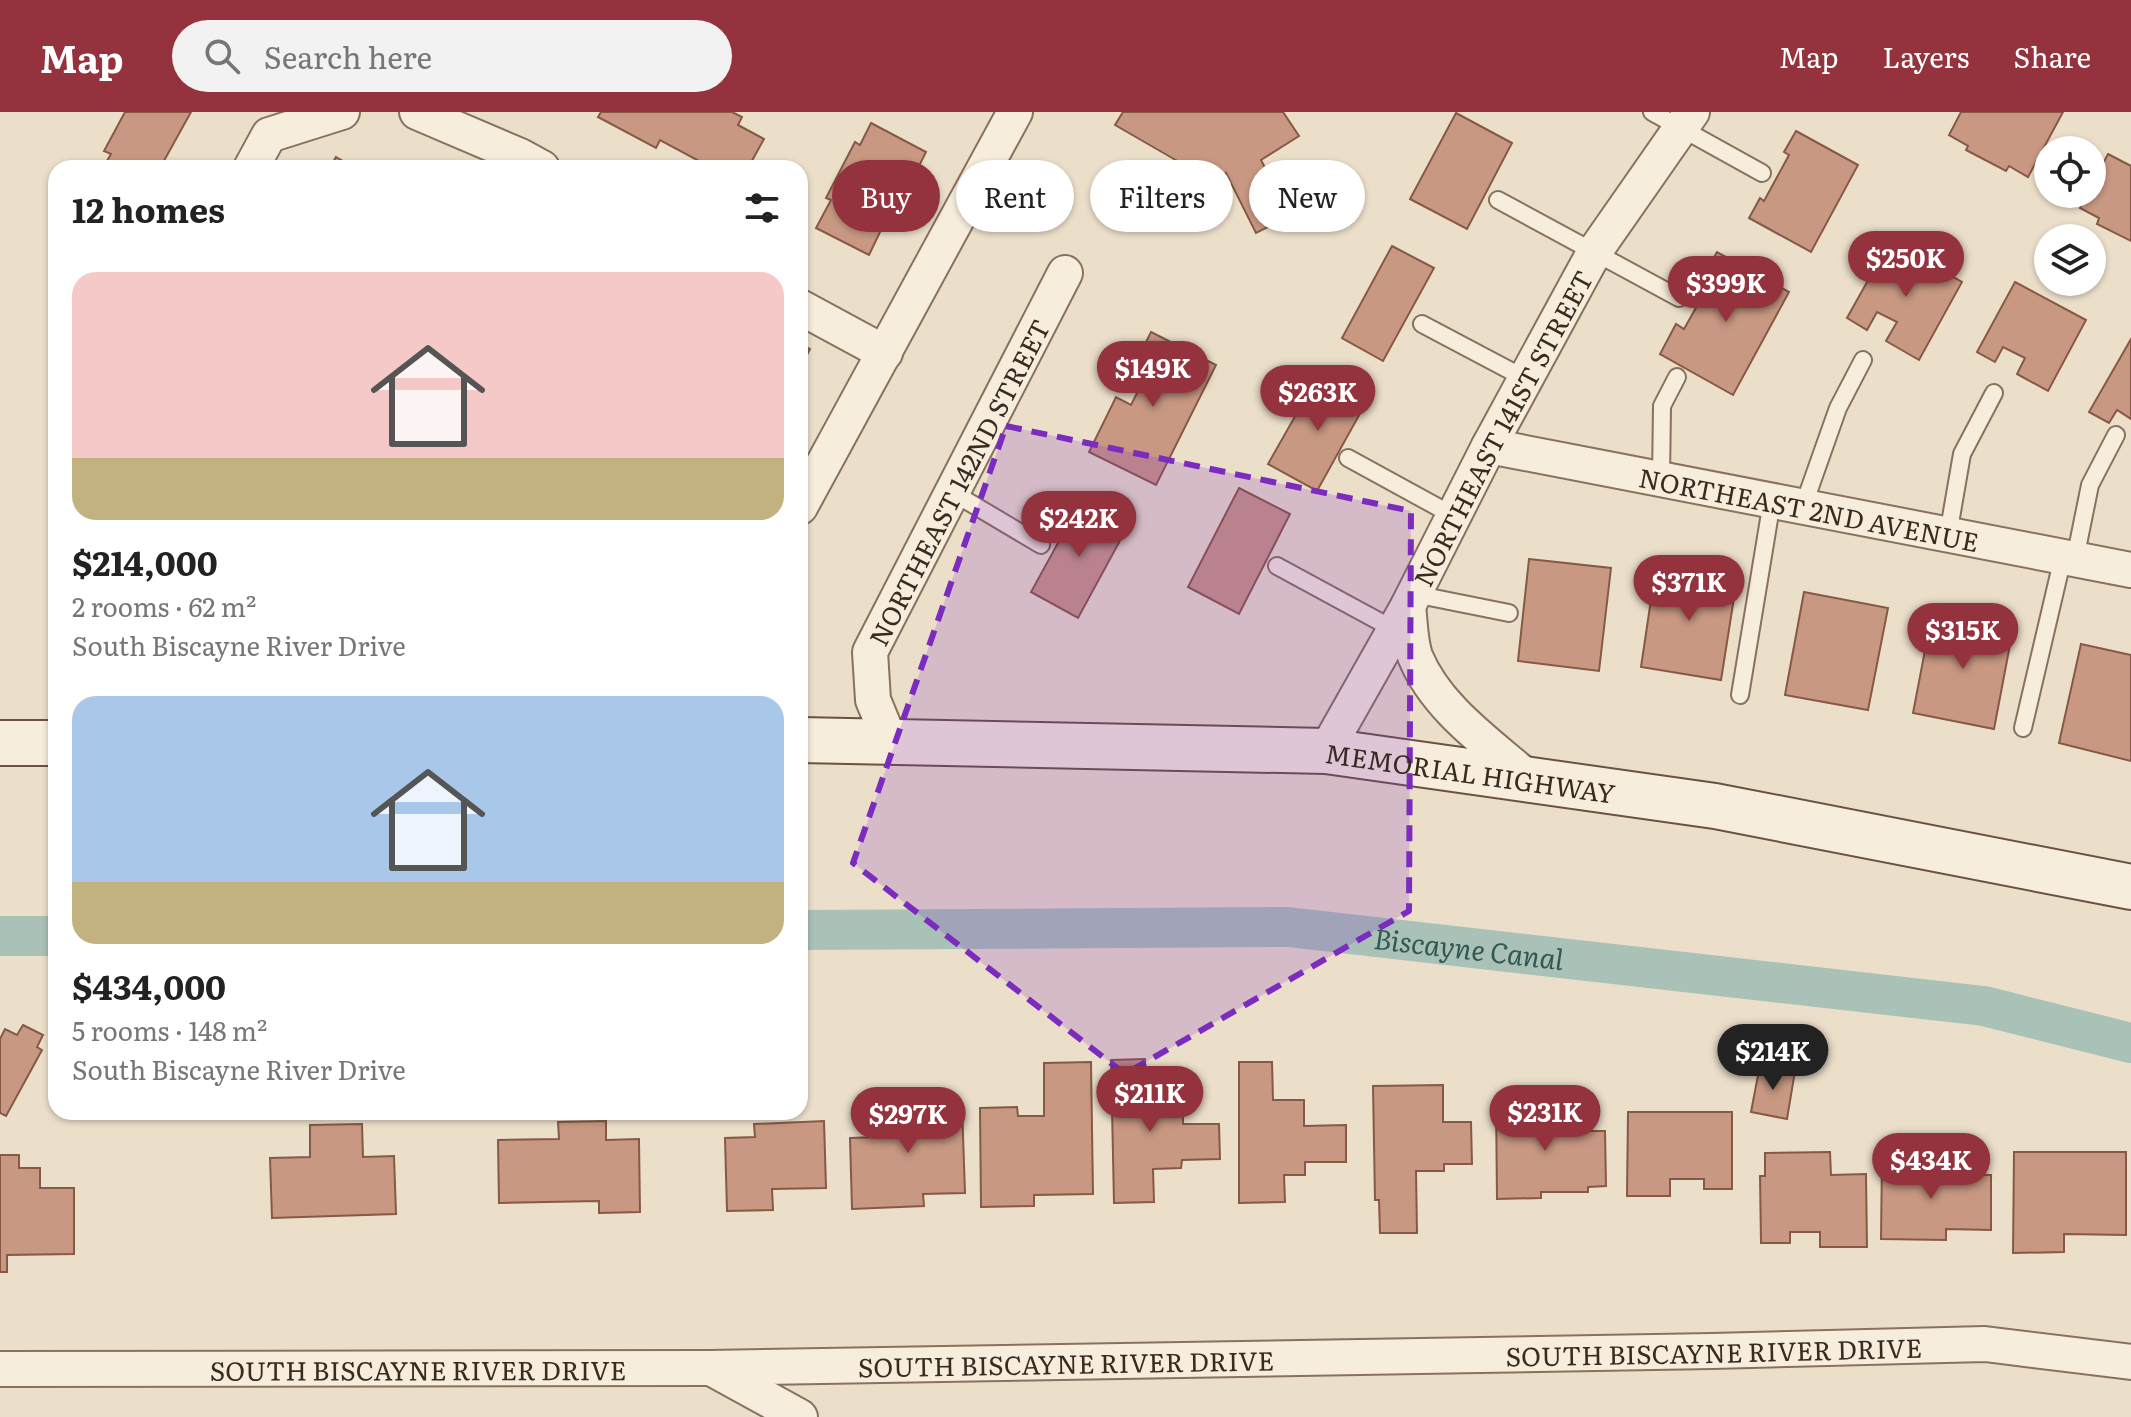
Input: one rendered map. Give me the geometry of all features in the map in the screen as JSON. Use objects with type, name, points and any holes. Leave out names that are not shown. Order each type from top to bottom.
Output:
[{"type":"street","points":[[255,160],[269,135],[342,112]]},
{"type":"street","points":[[417,112],[527,160]]},
{"type":"street","points":[[808,493],[1015,112]]},
{"type":"street","name":"NORTHEAST 141ST STREET","points":[[1326,751],[1406,610],[1489,446],[1595,251],[1675,117]]},
{"type":"street","name":"NORTHEAST 142ND STREET","points":[[890,741],[873,700],[870,652],[1065,273]]},
{"type":"street","points":[[808,311],[885,353]]},
{"type":"street","name":"NORTHEAST 2ND AVENUE","points":[[1489,446],[2131,570]]},
{"type":"street","points":[[1406,610],[1414,653],[1428,683],[1452,711],[1529,779]]},
{"type":"street","name":"MEMORIAL HIGHWAY","points":[[808,740],[1326,751],[1715,806],[2131,887]]},
{"type":"street","points":[[0,743],[48,743]]},
{"type":"street","name":"SOUTH BISCAYNE RIVER DRIVE","points":[[0,1369],[709,1368],[1985,1344],[2131,1362]]},
{"type":"street","points":[[709,1368],[800,1417]]},
{"type":"lane","points":[[1675,117],[1762,173]]},
{"type":"lane","points":[[1498,200],[1679,298]]},
{"type":"lane","points":[[1422,324],[1526,379]]},
{"type":"lane","points":[[1740,695],[1788,504],[1863,360]]},
{"type":"lane","points":[[1661,479],[1662,406],[1677,377]]},
{"type":"lane","points":[[1948,535],[1962,454],[1994,393]]},
{"type":"lane","points":[[2023,728],[2090,485],[2116,435]]},
{"type":"lane","points":[[1348,458],[1454,516]]},
{"type":"lane","points":[[952,492],[1041,545]]},
{"type":"lane","points":[[1277,566],[1406,610],[1509,613]]},
{"type":"highlighted area","points":[[1006,426],[1411,511],[1409,911],[1125,1074],[853,863]]},
{"type":"building","points":[[125,112],[191,112],[164,160],[108,160],[111,154],[104,151]]},
{"type":"building","points":[[601,112],[732,112],[742,117],[738,125],[764,139],[752,160],[697,160],[660,140],[656,148],[598,117]]},
{"type":"building","points":[[1123,112],[1283,112],[1299,136],[1261,160],[1249,160],[1249,219],[1233,187],[1233,160],[1176,160],[1115,125]]},
{"type":"building","points":[[1961,112],[2063,112],[2050,136],[2034,136],[2034,166],[2028,177],[2009,166],[2006,171],[1966,150],[1968,146],[1949,135]]},
{"type":"building","points":[[1456,113],[1512,143],[1467,229],[1410,199]]},
{"type":"building","points":[[871,123],[926,152],[922,160],[846,160],[855,142],[860,145]]},
{"type":"building","points":[[1796,131],[1858,165],[1811,252],[1749,218],[1760,198],[1764,201],[1789,155],[1784,152]]},
{"type":"building","points":[[2108,154],[2131,166],[2131,241],[2106,228],[2106,224],[2097,224],[2099,218],[2080,208],[2106,208]]},
{"type":"building","points":[[832,186],[832,232],[880,232],[869,255],[816,228],[831,200],[826,198]]},
{"type":"building","points":[[1890,241],[1962,282],[1919,360],[1886,341],[1897,322],[1877,312],[1867,330],[1847,318]]},
{"type":"building","points":[[1392,246],[1434,268],[1383,361],[1342,338]]},
{"type":"building","points":[[1717,252],[1789,292],[1733,395],[1660,354],[1676,324],[1684,329],[1706,290],[1699,285]]},
{"type":"building","points":[[2015,282],[2034,292],[2034,296],[2041,296],[2086,320],[2048,391],[2017,374],[2025,358],[2003,347],[1995,362],[1977,352]]},
{"type":"building","points":[[1151,332],[1216,365],[1156,485],[1089,452],[1116,397],[1131,405],[1140,387],[1127,380]]},
{"type":"building","points":[[2131,339],[2131,419],[2117,410],[2109,423],[2089,412]]},
{"type":"building","points":[[1319,374],[1367,401],[1317,491],[1268,464]]},
{"type":"building","points":[[1239,488],[1290,514],[1239,614],[1188,587]]},
{"type":"building","points":[[1081,501],[1128,526],[1078,618],[1031,592]]},
{"type":"building","points":[[1529,559],[1611,568],[1599,671],[1518,661]]},
{"type":"building","points":[[1656,566],[1737,579],[1721,680],[1641,667]]},
{"type":"building","points":[[1804,592],[1888,608],[1868,710],[1785,695]]},
{"type":"building","points":[[1932,614],[2013,629],[1994,729],[1913,713]]},
{"type":"building","points":[[2081,644],[2131,655],[2131,761],[2059,743]]},
{"type":"building","points":[[23,1025],[43,1035],[37,1047],[42,1050],[6,1116],[0,1113],[0,1039],[5,1029],[17,1035]]},
{"type":"building","points":[[1145,1059],[1146,1091],[1153,1091],[1153,1102],[1183,1101],[1183,1124],[1219,1124],[1220,1159],[1182,1160],[1181,1168],[1153,1169],[1154,1202],[1114,1203],[1111,1060]]},
{"type":"building","points":[[1091,1062],[1093,1194],[1034,1195],[1034,1206],[981,1207],[980,1108],[1017,1107],[1018,1116],[1044,1116],[1044,1063]]},
{"type":"building","points":[[1239,1062],[1272,1062],[1273,1100],[1304,1100],[1304,1126],[1346,1125],[1346,1162],[1305,1162],[1305,1175],[1284,1175],[1285,1202],[1239,1203]]},
{"type":"building","points":[[1760,1065],[1795,1071],[1787,1119],[1751,1112]]},
{"type":"building","points":[[1443,1085],[1443,1122],[1471,1122],[1472,1164],[1444,1164],[1444,1171],[1416,1171],[1417,1233],[1380,1233],[1379,1200],[1375,1200],[1373,1086]]},
{"type":"building","points":[[918,1091],[919,1129],[925,1129],[924,1107],[962,1106],[965,1193],[923,1194],[924,1206],[852,1209],[850,1138],[878,1137],[876,1092]]},
{"type":"building","points":[[1552,1100],[1553,1126],[1586,1125],[1586,1131],[1605,1131],[1606,1186],[1588,1187],[1588,1192],[1541,1192],[1541,1198],[1497,1199],[1496,1101]]},
{"type":"building","points":[[1628,1112],[1732,1112],[1732,1189],[1704,1189],[1704,1179],[1670,1179],[1670,1196],[1627,1196]]},
{"type":"building","points":[[606,1121],[606,1140],[639,1139],[640,1212],[599,1213],[599,1201],[499,1203],[498,1140],[559,1139],[558,1122]]},
{"type":"building","points":[[824,1121],[826,1188],[772,1189],[773,1210],[727,1211],[725,1138],[755,1137],[754,1124]]},
{"type":"building","points":[[362,1124],[363,1157],[394,1156],[396,1214],[272,1218],[270,1158],[310,1157],[310,1125]]},
{"type":"building","points":[[1830,1152],[1831,1175],[1866,1174],[1867,1247],[1820,1247],[1820,1232],[1790,1232],[1790,1243],[1761,1243],[1760,1176],[1765,1176],[1765,1153]]},
{"type":"building","points":[[2014,1152],[2126,1152],[2126,1235],[2064,1234],[2064,1252],[2013,1253]]},
{"type":"building","points":[[0,1155],[19,1155],[19,1168],[40,1168],[40,1188],[74,1188],[74,1254],[7,1255],[7,1272],[0,1272]]},
{"type":"building","points":[[1882,1159],[1944,1160],[1944,1174],[1991,1175],[1991,1230],[1946,1229],[1946,1240],[1881,1239]]},
{"type":"waterway","name":"Biscayne Canal","points":[[808,930],[1288,927],[1984,1006],[2131,1043]]},
{"type":"waterway","name":"Biscayne Canal","points":[[0,936],[48,936]]}]
